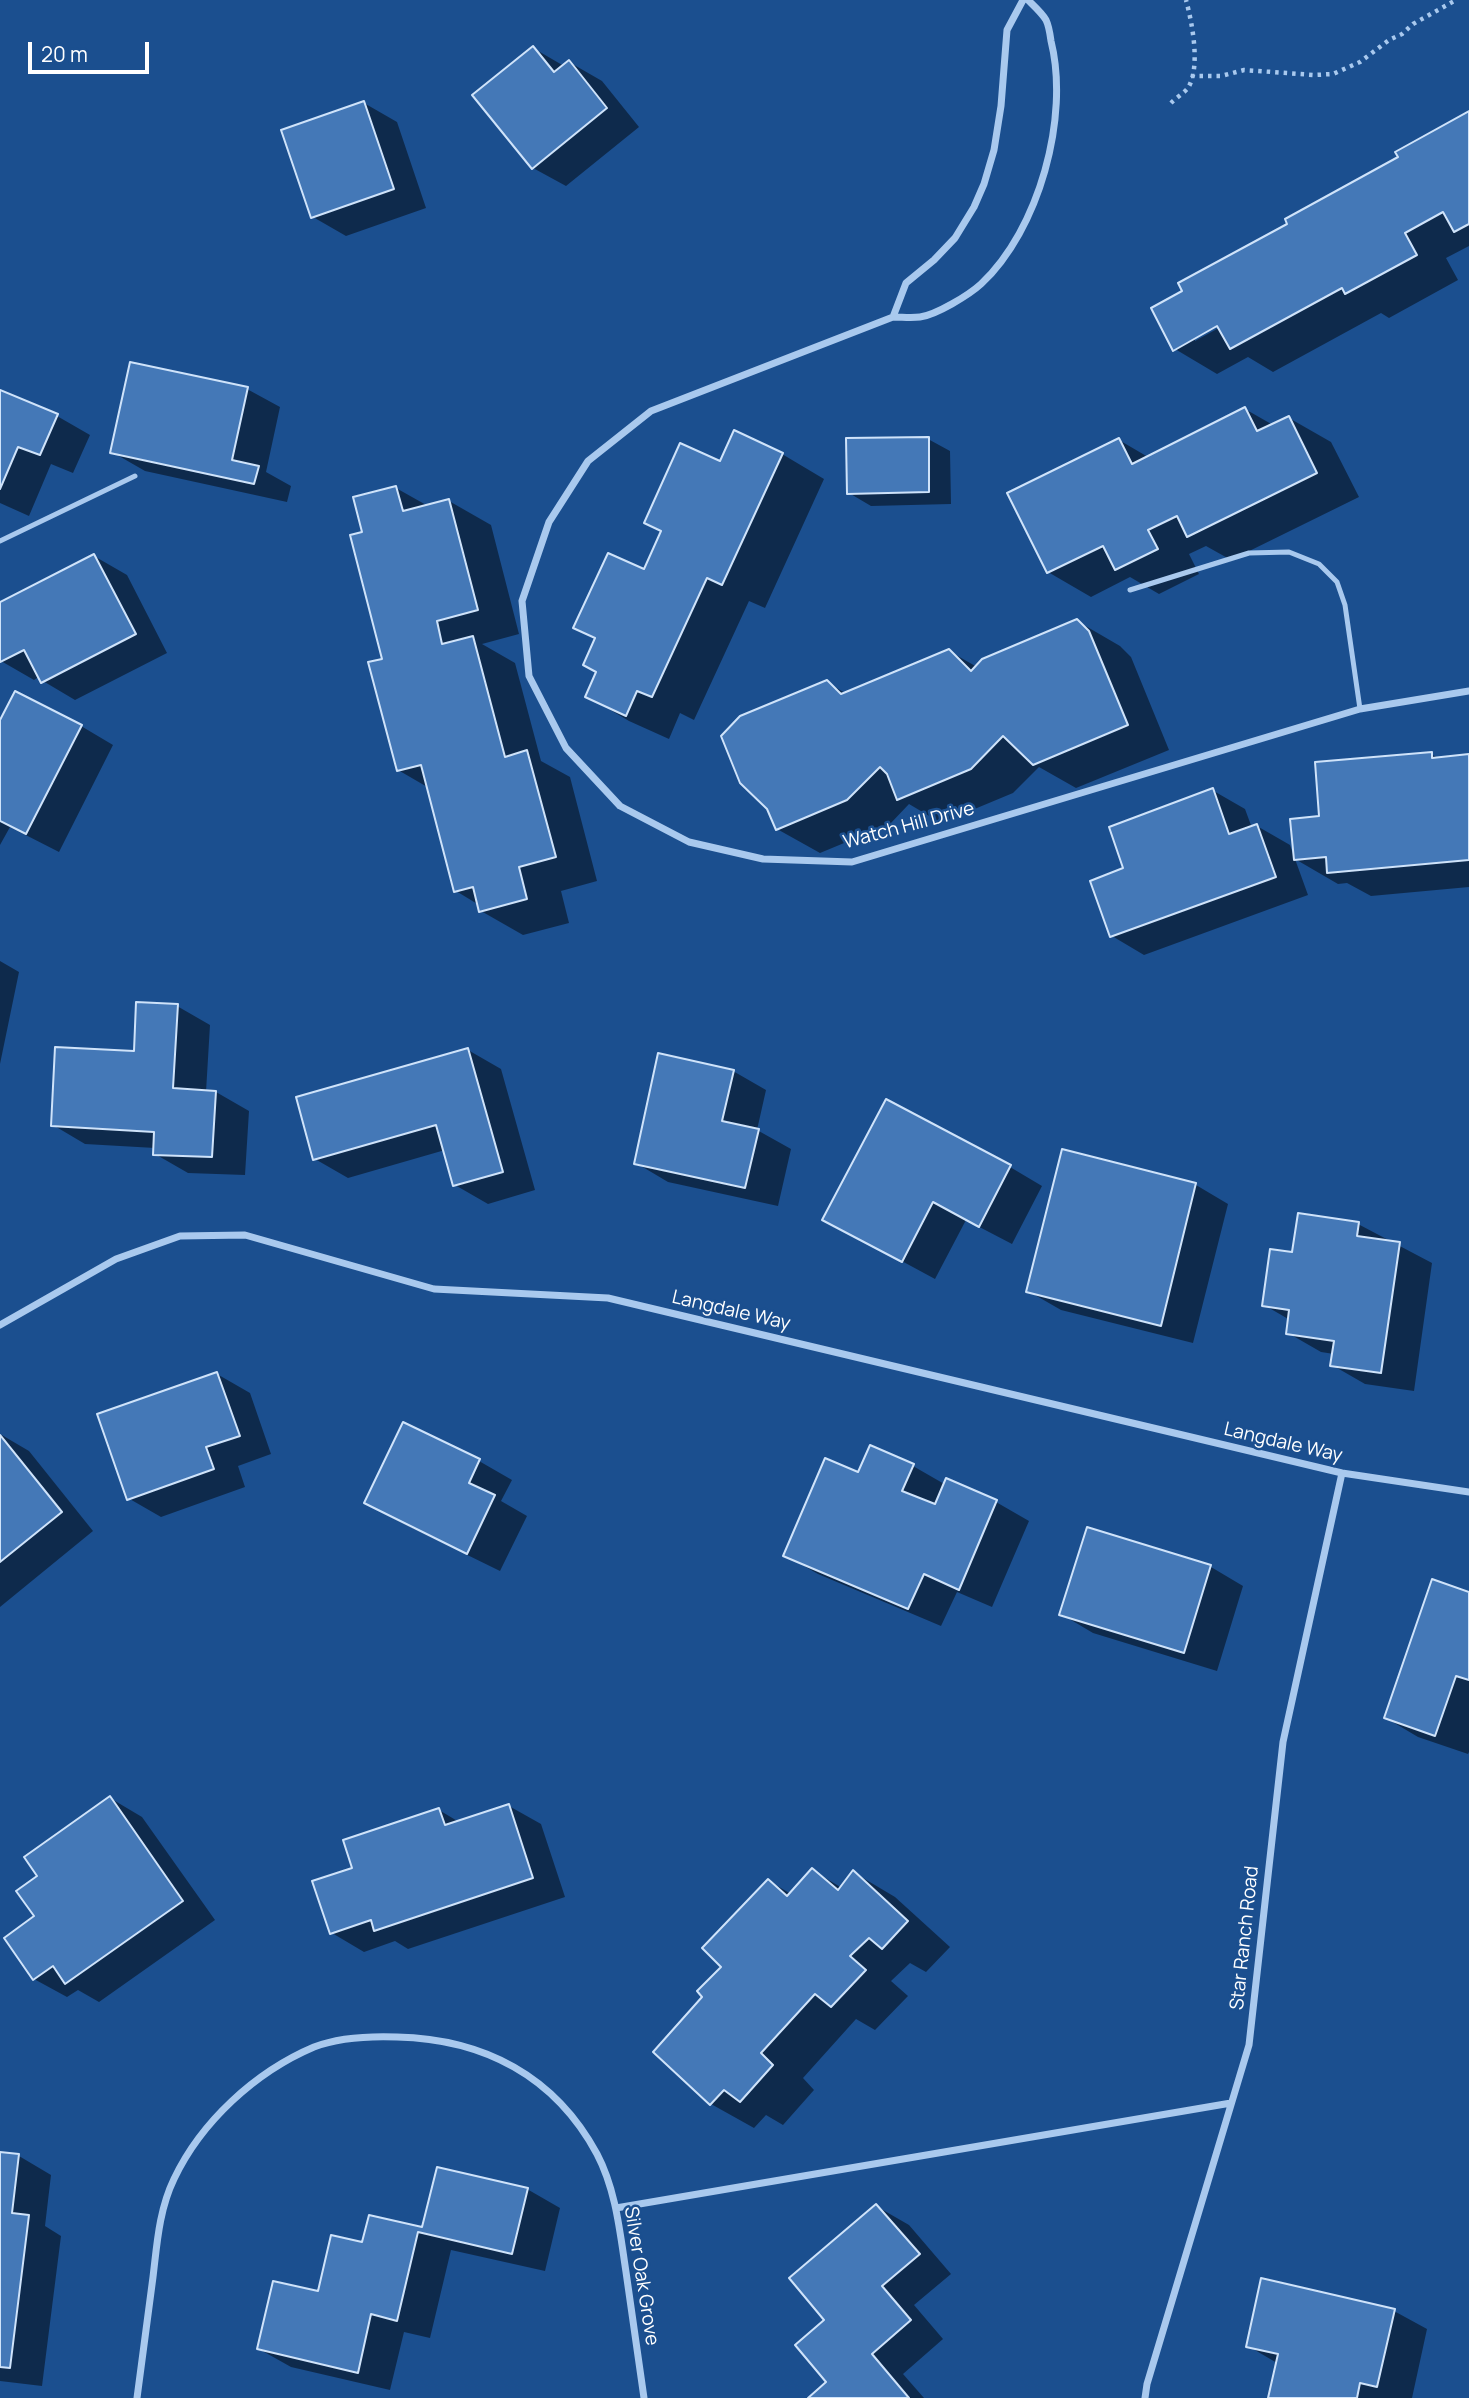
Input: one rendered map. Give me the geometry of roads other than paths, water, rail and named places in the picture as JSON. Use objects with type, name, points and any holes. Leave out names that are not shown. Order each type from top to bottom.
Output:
[{"type":"street","name":"Watch Hill Drive","points":[[893,317],[906,283],[956,238],[984,184],[994,150],[1001,106],[1007,30],[1025,0],[1046,19],[1058,85],[1055,122],[1047,160],[1021,229],[998,267],[978,286],[922,317],[893,317],[651,411],[589,461],[549,522],[522,601],[529,676],[566,748],[620,806],[689,842],[763,859],[852,862],[1360,709],[1469,691]]},
{"type":"street","name":"Langdale Way","points":[[0,1325],[116,1259],[180,1236],[246,1235],[435,1289],[608,1298],[1342,1474],[1469,1492]]},
{"type":"street","name":"Star Ranch Road","points":[[1145,2398],[1151,2370],[1249,2045],[1283,1742],[1342,1474]]},
{"type":"street","name":"Silver Oak Grove","points":[[137,2398],[160,2219],[173,2181],[194,2142],[232,2102],[272,2069],[316,2047],[362,2035],[452,2042],[495,2056],[533,2080],[568,2110],[597,2155],[616,2208],[644,2398]]},
{"type":"street","points":[[616,2208],[1231,2103]]},
{"type":"lane","points":[[0,541],[135,476]]},
{"type":"lane","points":[[1130,590],[1250,553],[1289,552],[1318,564],[1337,582],[1345,605],[1360,709]]}]
